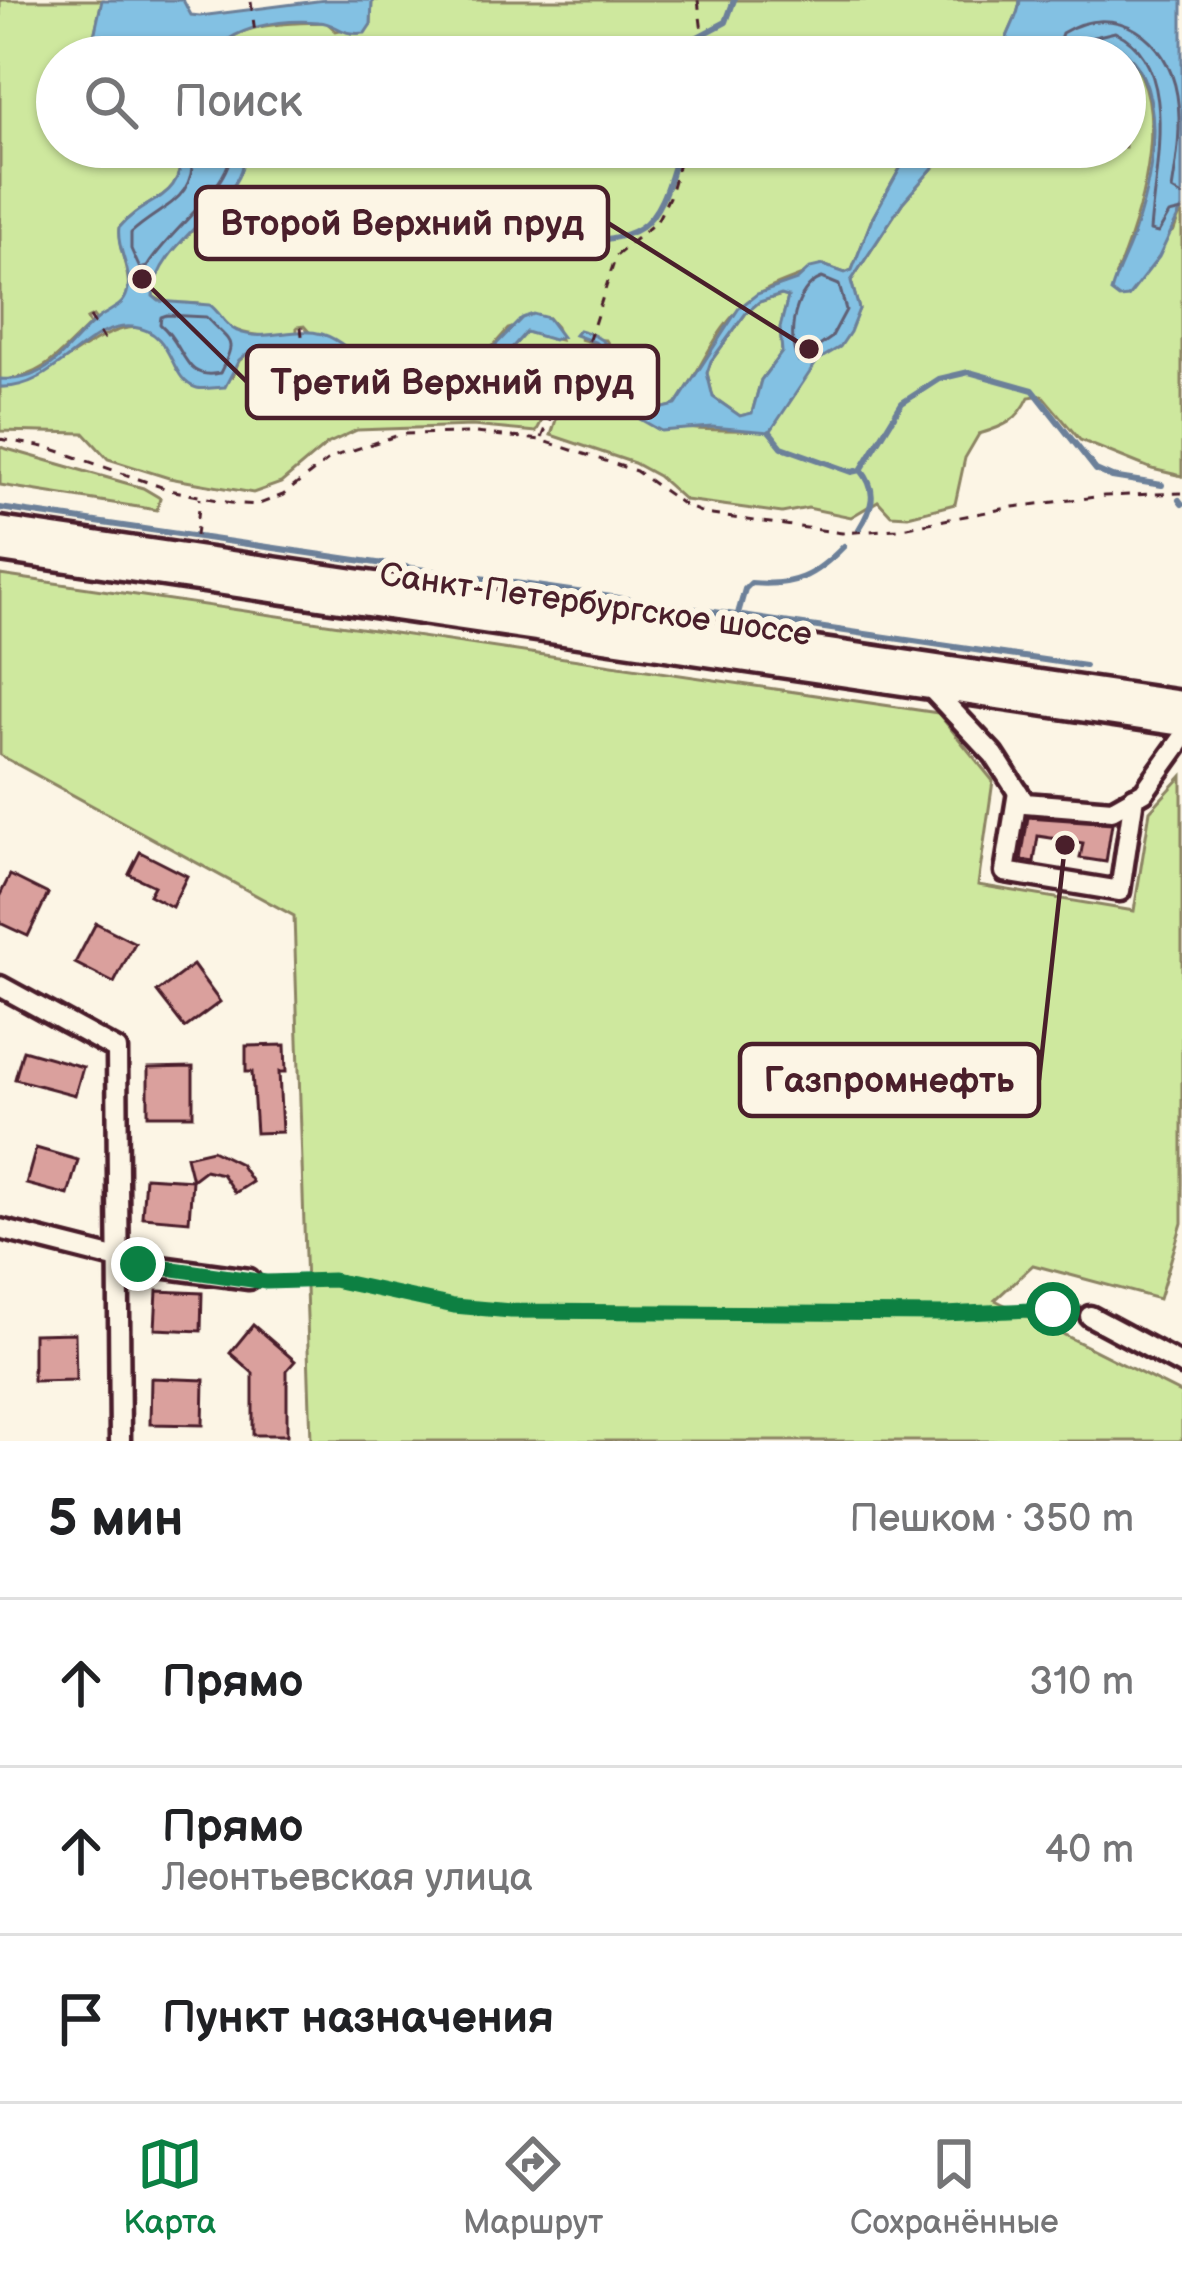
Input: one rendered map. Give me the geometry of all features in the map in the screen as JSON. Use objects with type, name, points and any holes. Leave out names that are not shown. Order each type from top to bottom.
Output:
[{"type":"main road","name":"Санкт-Петербургское шоссе","points":[[0,530],[1182,704]]},
{"type":"main road","name":"Санкт-Петербургское шоссе","points":[[0,549],[1182,723]]},
{"type":"lane","points":[[927,684],[994,755],[1024,803],[1112,810],[1144,792],[1182,739]]},
{"type":"lane","points":[[1018,793],[1005,872],[1120,891],[1134,797]]},
{"type":"lane","points":[[0,986],[117,1050],[120,1441]]},
{"type":"lane","points":[[0,1229],[120,1259],[249,1280]]},
{"type":"lane","points":[[1090,1316],[1182,1365]]},
{"type":"path","points":[[698,0],[702,36]]},
{"type":"path","points":[[251,2],[255,33]]},
{"type":"path","points":[[541,440],[566,380],[586,349],[616,256],[657,221],[678,168]]},
{"type":"path","points":[[90,317],[104,340]]},
{"type":"path","points":[[301,326],[304,353]]},
{"type":"path","points":[[0,439],[50,448],[201,496],[256,505],[283,495],[332,457],[402,434],[475,433],[541,440],[636,471],[705,514],[842,533],[897,529],[1058,501],[1182,493]]},
{"type":"path","points":[[193,559],[201,496]]},
{"type":"path","points":[[249,1280],[361,1284],[454,1306],[511,1311],[944,1314],[1053,1309],[1090,1316]]},
{"type":"green space","points":[[0,0],[102,0],[94,36],[36,36],[36,168],[180,168],[170,189],[119,228],[128,278],[121,304],[96,320],[93,316],[87,319],[90,325],[41,368],[18,378],[0,379]]},
{"type":"green space","points":[[372,0],[1020,0],[1008,36],[234,36],[278,24],[326,22],[336,31],[371,24]]},
{"type":"green space","points":[[1146,90],[1151,121],[1144,188],[1115,277],[1174,230],[1182,208],[1182,476],[1080,440],[1042,395],[1029,397],[1009,422],[979,434],[965,458],[955,504],[908,516],[891,515],[878,501],[851,517],[808,508],[782,513],[685,500],[634,463],[551,435],[568,383],[564,379],[536,432],[472,426],[357,430],[327,444],[281,483],[253,493],[169,478],[108,459],[84,433],[0,431],[0,387],[23,383],[120,330],[142,328],[161,340],[176,368],[232,377],[249,352],[326,351],[340,361],[373,403],[410,413],[431,405],[446,388],[492,370],[526,332],[560,340],[548,318],[508,329],[479,362],[403,397],[336,342],[304,326],[297,327],[297,334],[252,335],[232,328],[206,306],[159,300],[153,296],[161,267],[212,212],[238,168],[900,168],[872,219],[852,270],[845,273],[823,265],[754,297],[720,333],[676,405],[656,410],[632,388],[606,340],[580,339],[603,352],[622,397],[639,417],[682,428],[770,431],[818,359],[839,347],[859,309],[851,281],[903,202],[933,168],[1146,168]]},
{"type":"green space","points":[[788,297],[780,328],[782,352],[761,380],[752,413],[740,416],[713,397],[707,373],[711,361],[746,313],[759,302]]},
{"type":"green space","points":[[0,447],[143,488],[160,498],[157,510],[0,485]]},
{"type":"green space","points":[[0,575],[938,713],[993,781],[978,885],[1134,911],[1150,811],[1182,776],[1182,1223],[1159,1299],[1033,1265],[995,1300],[1182,1394],[1182,1441],[311,1441],[294,916],[0,755]]},
{"type":"water","points":[[102,0],[183,0],[191,15],[200,16],[325,0],[372,0],[371,24],[365,33],[319,22],[290,22],[259,26],[235,36],[94,36]]},
{"type":"water","points":[[1020,0],[1182,0],[1182,208],[1159,257],[1128,297],[1111,292],[1142,208],[1152,156],[1146,36],[1008,36]]},
{"type":"water","points":[[180,168],[241,168],[221,201],[170,255],[158,275],[153,296],[159,301],[210,305],[233,329],[247,334],[322,334],[345,347],[403,397],[479,362],[522,318],[533,314],[548,318],[562,337],[553,340],[526,332],[492,370],[446,388],[431,405],[410,413],[373,403],[340,361],[326,351],[312,349],[249,352],[239,360],[225,387],[197,388],[180,375],[157,337],[133,327],[100,335],[37,378],[0,387],[0,379],[23,378],[46,368],[123,302],[129,285],[119,228],[177,179]]},
{"type":"water","points":[[900,168],[933,168],[903,202],[851,281],[859,309],[850,332],[840,347],[818,360],[770,432],[712,427],[661,431],[640,419],[621,396],[605,351],[575,335],[579,330],[606,344],[632,389],[656,410],[676,405],[739,308],[757,294],[797,280],[810,268],[823,265],[845,273],[852,270],[872,219]],"holes":[[[781,295],[788,297],[780,328],[782,352],[761,380],[752,413],[740,416],[713,397],[707,373],[711,361],[746,313],[759,302]]]},
{"type":"building","points":[[1028,817],[1112,823],[1106,862],[1080,858],[1083,843],[1038,836],[1034,862],[1021,860]]},
{"type":"building","points":[[140,852],[187,876],[172,907],[149,895],[154,886],[129,874]]},
{"type":"building","points":[[10,875],[48,894],[28,936],[0,923],[0,895]]},
{"type":"building","points":[[96,923],[135,943],[114,983],[75,963]]},
{"type":"building","points":[[193,965],[220,1002],[185,1028],[157,992]]},
{"type":"building","points":[[285,1045],[286,1072],[279,1072],[282,1132],[256,1133],[246,1046]]},
{"type":"building","points":[[23,1050],[83,1067],[75,1095],[15,1079]]},
{"type":"building","points":[[193,1067],[193,1115],[148,1115],[148,1068]]},
{"type":"building","points":[[36,1148],[78,1160],[68,1195],[26,1184]]},
{"type":"building","points":[[212,1150],[240,1164],[252,1182],[235,1193],[222,1174],[205,1170],[192,1180],[186,1156]]},
{"type":"building","points":[[145,1177],[192,1180],[189,1221],[142,1217]]},
{"type":"building","points":[[157,1291],[202,1293],[201,1331],[155,1329]]},
{"type":"building","points":[[253,1325],[295,1361],[287,1370],[287,1435],[253,1435],[253,1373],[230,1353]]},
{"type":"building","points":[[75,1333],[76,1380],[33,1381],[33,1334]]},
{"type":"building","points":[[151,1378],[204,1380],[203,1425],[150,1424]]},
{"type":"waterway","points":[[700,36],[726,22],[734,0]]},
{"type":"waterway","points":[[549,243],[605,239],[640,228],[662,200],[673,168]]},
{"type":"waterway","points":[[503,242],[538,243]]},
{"type":"waterway","points":[[770,432],[782,447],[852,472],[861,470],[902,403],[939,379],[969,372],[1033,390],[1096,470],[1162,485]]},
{"type":"waterway","points":[[859,529],[872,499],[861,470]]},
{"type":"waterway","points":[[1179,500],[1182,504]]},
{"type":"waterway","points":[[0,508],[1085,666]]},
{"type":"waterway","points":[[737,617],[751,583],[803,577],[844,546]]},
{"type":"place","name":"Третий Верхний пруд","points":[[142,279]]},
{"type":"place","name":"Второй Верхний пруд","points":[[809,349]]},
{"type":"place","name":"Газпромнефть","points":[[1065,845]]},
{"type":"route","points":[[138,1264],[266,1282],[333,1280],[454,1306],[511,1311],[944,1314],[1053,1309]]}]
